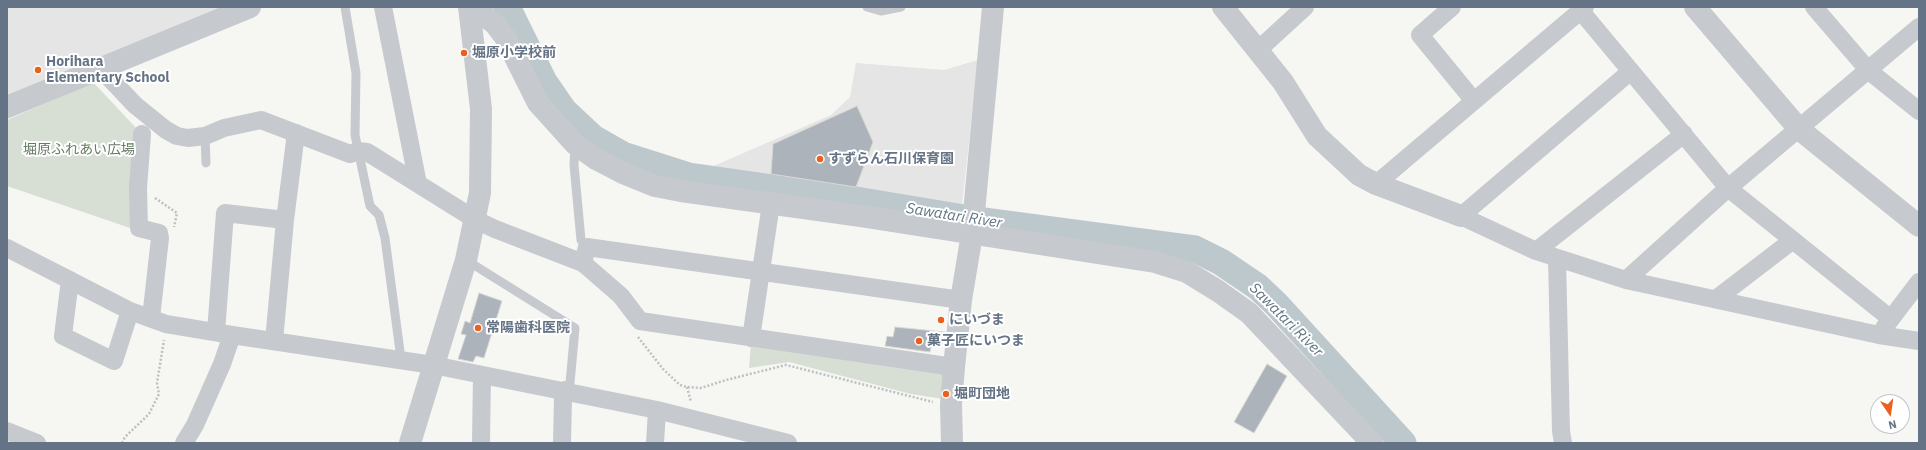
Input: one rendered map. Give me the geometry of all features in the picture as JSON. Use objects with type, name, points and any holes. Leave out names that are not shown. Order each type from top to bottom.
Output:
[{"type":"street","points":[[7,107],[250,7]]},
{"type":"street","points":[[383,7],[418,184]]},
{"type":"street","points":[[410,443],[466,260],[476,220],[480,193],[482,129],[469,7]]},
{"type":"street","points":[[474,7],[495,24],[505,37],[538,103],[575,144],[596,159],[623,174],[654,186],[771,204],[861,216],[973,222],[1155,262],[1187,272],[1218,291],[1249,313],[1372,443]]},
{"type":"street","points":[[952,443],[951,406],[954,368],[961,300],[973,222],[993,7]]},
{"type":"street","points":[[1223,7],[1283,82],[1317,136],[1359,175],[1376,184],[1461,216],[1536,251],[1626,280],[1879,335],[1919,342]]},
{"type":"street","points":[[1258,50],[1305,7]]},
{"type":"street","points":[[1452,7],[1420,34],[1474,101]]},
{"type":"street","points":[[1695,7],[1799,129],[1919,226]]},
{"type":"street","points":[[1814,7],[1868,71],[1919,111]]},
{"type":"street","points":[[1376,184],[1582,9],[1728,188],[1891,319]]},
{"type":"street","points":[[1626,280],[1728,188],[1919,27]]},
{"type":"street","points":[[100,68],[135,105],[166,130],[176,136],[188,138],[205,136],[224,128],[261,120],[350,154],[358,151],[366,152],[476,220],[495,230],[585,255],[761,272],[961,300]]},
{"type":"street","points":[[1461,216],[1631,70]]},
{"type":"street","points":[[274,341],[285,220],[296,133]]},
{"type":"street","points":[[142,134],[138,188],[139,228],[159,233],[160,238],[151,318]]},
{"type":"street","points":[[1536,251],[1684,134]]},
{"type":"street","points":[[751,338],[771,204]]},
{"type":"street","points":[[184,443],[195,425],[222,364],[224,334],[225,213],[285,220]]},
{"type":"street","points":[[1716,299],[1793,240]]},
{"type":"street","points":[[7,248],[130,311],[166,324],[224,334],[401,359],[565,390],[657,410],[747,438],[788,443]]},
{"type":"street","points":[[585,255],[621,296],[640,321],[954,368]]},
{"type":"street","points":[[1557,258],[1561,431],[1563,443]]},
{"type":"street","points":[[70,280],[63,336],[114,361],[130,311]]},
{"type":"street","points":[[1879,335],[1919,282]]},
{"type":"street","points":[[481,443],[482,375]]},
{"type":"street","points":[[562,443],[563,396],[565,390]]},
{"type":"street","points":[[655,443],[657,410]]},
{"type":"street","points":[[7,431],[37,443]]},
{"type":"lane","points":[[345,7],[356,73],[354,135],[370,206],[379,215],[384,238],[401,359]]},
{"type":"lane","points":[[867,7],[881,11],[901,7]]},
{"type":"lane","points":[[205,136],[206,163]]},
{"type":"lane","points":[[575,144],[574,165],[581,240],[585,255]]},
{"type":"lane","points":[[466,260],[575,328],[570,383],[565,390]]},
{"type":"path","points":[[640,321],[634,331],[663,369],[680,385],[687,388],[701,388],[786,365],[913,398],[951,406]]},
{"type":"shaded area","name":"Horihara Elementary School","points":[[7,7],[223,7],[7,96]]},
{"type":"shaded area","points":[[978,60],[962,205],[709,168],[831,115],[850,97],[856,63],[944,70]]},
{"type":"green space","name":"堀原ふれあい広場","points":[[93,82],[137,129],[133,229],[7,186],[7,120]]},
{"type":"green space","points":[[751,345],[946,374],[943,399],[911,394],[789,362],[749,368]]},
{"type":"building","name":"すずらん石川保育園","points":[[857,106],[873,142],[856,187],[771,174],[773,144]]},
{"type":"building","name":"常陽歯科医院","points":[[479,293],[502,301],[484,358],[476,356],[473,362],[458,359],[466,335],[461,334],[465,321],[470,323]]},
{"type":"building","points":[[895,327],[945,332],[944,345],[932,343],[930,352],[885,346],[887,336],[893,337]]},
{"type":"building","points":[[1267,364],[1287,376],[1254,433],[1234,422]]},
{"type":"waterway","name":"Sawatari River","points":[[507,7],[544,82],[564,111],[593,138],[623,155],[689,176],[850,199],[976,220],[1195,249],[1221,262],[1258,287],[1276,304],[1403,443]]},
{"type":"place","name":"堀原小学校前","points":[[464,53]]},
{"type":"place","name":"Horihara Elementary School","points":[[38,70]]},
{"type":"place","name":"すずらん石川保育園","points":[[820,159]]},
{"type":"place","name":"にいづま","points":[[941,320]]},
{"type":"place","name":"常陽歯科医院","points":[[478,328]]},
{"type":"place","name":"菓子匠にいつま","points":[[919,341]]},
{"type":"place","name":"堀町団地","points":[[946,394]]}]
